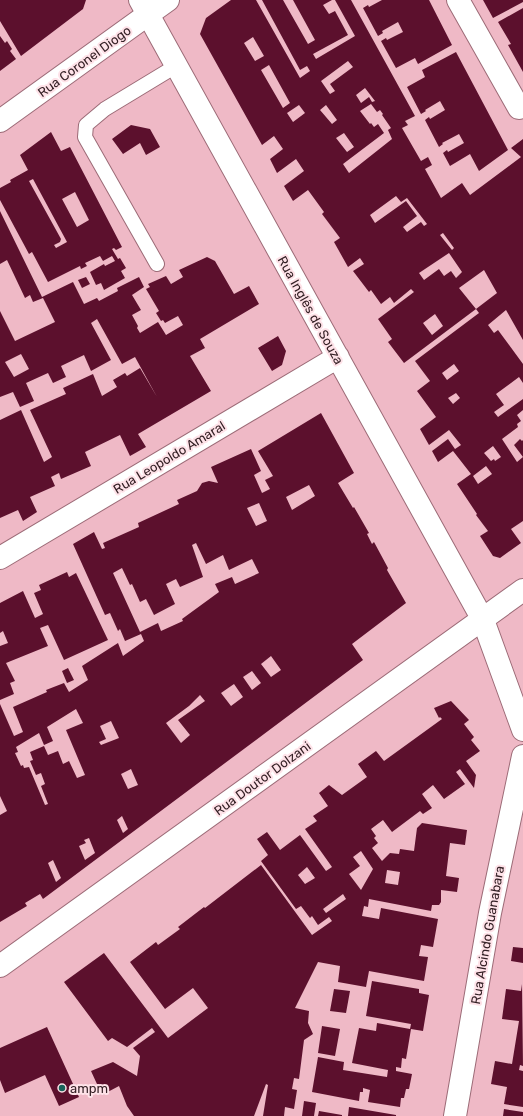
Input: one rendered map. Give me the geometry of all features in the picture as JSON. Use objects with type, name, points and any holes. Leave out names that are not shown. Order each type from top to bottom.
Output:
[{"type":"street","name":"Rua Coronel Diogo","points":[[0,121],[144,8],[168,0]]},
{"type":"street","points":[[458,0],[519,108]]},
{"type":"street","name":"Rua Inglês de Souza","points":[[144,8],[483,620]]},
{"type":"street","name":"Rua Leopoldo Amaral","points":[[0,558],[338,357]]},
{"type":"street","name":"Rua Doutor Dolzani","points":[[0,966],[523,590]]},
{"type":"street","points":[[483,620],[523,730]]},
{"type":"street","name":"Rua Alcindo Guanabara","points":[[455,1116],[490,913],[523,756]]},
{"type":"lane","points":[[157,264],[86,137],[86,125],[106,109],[176,66]]},
{"type":"building","points":[[0,0],[86,0],[83,9],[21,56],[0,21]]},
{"type":"building","points":[[231,0],[256,0],[300,78],[310,71],[307,66],[300,70],[262,0],[283,0],[308,44],[315,40],[293,0],[332,0],[323,5],[329,14],[335,11],[348,35],[313,54],[316,59],[355,36],[335,0],[351,0],[415,116],[405,121],[408,125],[402,128],[421,161],[428,157],[432,165],[425,169],[441,198],[462,183],[470,195],[521,157],[511,148],[523,139],[523,340],[506,310],[488,325],[494,333],[498,330],[523,364],[523,383],[519,377],[496,394],[504,405],[494,412],[498,417],[523,399],[523,410],[517,415],[521,421],[517,424],[518,427],[502,439],[517,462],[523,457],[523,521],[511,529],[521,543],[500,558],[493,556],[480,536],[488,531],[476,515],[477,514],[457,484],[471,474],[453,451],[438,462],[432,451],[448,439],[455,449],[461,445],[449,430],[429,445],[420,429],[436,417],[417,391],[430,381],[415,361],[479,313],[476,309],[404,363],[388,342],[392,339],[378,319],[414,292],[411,289],[394,303],[390,297],[381,304],[371,290],[369,292],[353,271],[364,264],[360,258],[348,267],[334,242],[340,238],[322,214],[324,212],[308,190],[293,201],[284,186],[304,171],[296,159],[277,173],[270,159],[283,149],[274,136],[262,145],[200,34],[206,18]],"holes":[[[253,37],[264,56],[255,61],[244,43]],[[348,61],[353,67],[330,84],[335,91],[330,94],[321,81]],[[269,65],[290,103],[283,108],[261,70]],[[365,88],[375,101],[372,102],[369,97],[361,103],[356,95]],[[371,104],[377,112],[380,110],[383,114],[382,115],[391,128],[388,130],[392,139],[349,173],[343,164],[384,133],[378,124],[374,127],[371,123],[370,124],[360,111]],[[299,105],[305,113],[293,122],[287,113]],[[326,105],[337,120],[332,124],[320,110]],[[344,133],[354,147],[347,152],[336,138]],[[396,196],[401,202],[407,198],[427,224],[424,226],[421,222],[407,232],[403,227],[417,216],[406,201],[375,223],[370,215]],[[443,233],[454,248],[452,250],[440,235]],[[449,253],[462,272],[456,278],[451,271],[444,276],[439,269],[424,280],[419,273]],[[484,270],[497,293],[476,309],[459,288]],[[435,314],[443,326],[432,335],[423,323]],[[454,364],[459,371],[447,380],[442,373]],[[456,393],[460,398],[453,404],[448,398]],[[493,446],[501,457],[495,461],[494,459],[491,461],[484,453]],[[486,466],[492,474],[478,484],[473,476]]]},
{"type":"building","points":[[382,0],[429,0],[452,45],[418,64],[415,58],[396,68],[381,41],[386,38],[387,40],[403,32],[398,22],[382,31],[383,33],[378,36],[363,8],[368,5],[369,7]]},
{"type":"building","points":[[483,0],[523,0],[523,2],[493,18]]},
{"type":"building","points":[[523,8],[523,72],[508,45],[511,44],[498,22]]},
{"type":"building","points":[[0,36],[5,43],[7,41],[12,49],[10,51],[16,59],[0,71]]},
{"type":"building","points":[[456,52],[508,150],[479,171],[470,154],[450,166],[443,153],[447,150],[448,152],[464,143],[459,134],[442,143],[443,144],[439,147],[425,120],[429,117],[430,119],[445,110],[440,101],[421,114],[407,87],[425,77],[422,70]]},
{"type":"building","points":[[131,125],[150,129],[160,147],[146,155],[140,143],[123,154],[112,139]]},
{"type":"building","points":[[51,132],[61,151],[70,147],[122,247],[116,250],[114,248],[112,249],[126,268],[121,271],[125,278],[104,290],[101,283],[96,285],[90,272],[104,264],[105,266],[115,261],[112,256],[103,261],[100,256],[85,263],[87,266],[81,269],[80,266],[48,282],[32,252],[29,254],[0,200],[0,188],[11,182],[10,180],[28,170],[20,155]],"holes":[[[33,179],[67,242],[56,248],[54,245],[60,242],[61,239],[29,181]],[[75,192],[89,220],[77,227],[62,199]]]},
{"type":"building","points":[[0,211],[42,297],[73,282],[84,304],[97,298],[99,301],[118,291],[117,288],[139,277],[144,287],[132,295],[141,310],[132,315],[140,333],[158,322],[166,335],[183,325],[178,316],[165,323],[163,320],[161,321],[156,313],[159,311],[146,289],[150,287],[148,284],[166,276],[171,284],[183,277],[179,270],[207,257],[215,261],[234,294],[249,286],[259,304],[200,339],[205,348],[190,356],[211,391],[138,434],[146,447],[130,456],[120,435],[85,452],[91,466],[61,479],[59,473],[51,477],[55,486],[30,497],[37,512],[23,521],[18,510],[0,518],[0,420],[21,410],[44,462],[52,457],[30,410],[66,394],[63,388],[93,374],[102,396],[117,387],[113,380],[125,373],[127,376],[140,368],[157,397],[135,357],[122,364],[97,319],[91,323],[111,360],[91,371],[84,355],[61,366],[66,377],[53,383],[48,373],[26,383],[34,401],[20,407],[13,392],[0,397],[0,311],[15,341],[55,322],[43,298],[33,302],[30,295],[25,298],[7,260],[0,264]],"holes":[[[21,354],[29,369],[14,377],[5,362]]]},
{"type":"building","points":[[86,277],[90,284],[82,288],[78,280]]},
{"type":"building","points":[[278,336],[286,351],[282,365],[272,371],[258,348]]},
{"type":"building","points":[[321,413],[354,473],[338,483],[369,533],[367,534],[372,544],[374,542],[388,568],[387,570],[406,603],[352,644],[363,660],[43,899],[40,894],[25,903],[27,906],[0,922],[0,815],[7,811],[0,796],[0,704],[14,736],[23,732],[13,707],[47,692],[46,690],[64,683],[69,692],[88,680],[82,666],[118,643],[123,656],[144,641],[141,634],[125,641],[120,629],[118,631],[110,613],[105,615],[73,544],[94,532],[102,549],[105,548],[103,543],[139,527],[138,523],[179,504],[177,500],[197,491],[202,483],[209,481],[218,483],[211,467],[251,449],[261,471],[254,475],[262,493],[270,489],[265,480],[273,476],[258,451]],"holes":[[[309,485],[315,496],[292,510],[286,497]],[[259,503],[267,521],[256,526],[247,508]],[[196,543],[206,564],[223,555],[229,570],[252,559],[259,573],[235,584],[232,577],[215,584],[219,592],[182,619],[183,621],[161,631],[158,623],[140,632],[113,573],[122,568],[130,585],[132,584],[140,602],[146,599],[154,615],[175,604],[166,584],[176,579],[180,587],[203,577],[192,545]],[[271,656],[281,670],[271,677],[261,664]],[[252,671],[261,683],[252,690],[243,677]],[[234,684],[243,697],[231,706],[221,693]],[[200,695],[205,701],[178,720],[190,735],[181,743],[166,723],[189,706]],[[76,709],[83,723],[66,730],[85,775],[77,778],[69,761],[63,764],[58,751],[48,755],[44,746],[30,752],[33,760],[30,761],[36,775],[41,773],[45,784],[41,786],[48,804],[45,805],[29,767],[24,768],[23,765],[21,766],[15,753],[18,752],[16,747],[39,733],[44,745],[53,741],[47,727]],[[111,721],[119,738],[101,745],[99,742],[106,739],[100,726]],[[131,769],[138,785],[128,789],[121,774]],[[122,816],[128,829],[123,833],[117,820]],[[89,838],[95,853],[85,860],[79,846],[86,843],[84,840]],[[53,860],[61,878],[56,882],[48,863]]]},
{"type":"building","points":[[520,439],[522,441],[523,440],[523,457],[514,445]]},
{"type":"building","points":[[67,572],[69,577],[76,573],[108,640],[64,660],[48,625],[40,628],[48,646],[6,663],[15,681],[10,683],[14,694],[0,700],[0,646],[8,643],[3,631],[0,633],[0,603],[23,591],[35,618],[43,614],[34,593],[41,590],[39,585]]},
{"type":"building","points":[[68,668],[74,680],[67,683],[62,671]]},
{"type":"building","points":[[451,701],[469,720],[464,724],[474,737],[471,740],[480,751],[466,761],[476,775],[474,788],[460,769],[456,772],[465,784],[444,799],[433,785],[422,794],[432,808],[423,814],[420,811],[392,832],[383,820],[371,829],[376,836],[374,838],[378,843],[372,848],[382,861],[390,853],[399,854],[400,849],[414,851],[417,828],[422,823],[467,830],[465,845],[450,843],[446,876],[459,878],[457,892],[441,890],[441,902],[439,905],[432,905],[431,911],[369,899],[368,907],[364,906],[362,916],[379,919],[381,908],[438,919],[433,947],[421,945],[419,956],[428,957],[424,981],[369,971],[366,987],[338,982],[340,966],[318,962],[295,1008],[309,1011],[308,1023],[313,1034],[304,1040],[299,1079],[294,1078],[292,1089],[297,1090],[294,1109],[285,1107],[284,1116],[263,1116],[268,1085],[266,1084],[254,1116],[134,1116],[127,1106],[119,1086],[102,1095],[91,1071],[113,1062],[137,1076],[140,1056],[133,1048],[155,1032],[152,1028],[127,1047],[112,1038],[108,1041],[64,982],[104,953],[168,1038],[208,1008],[193,988],[165,1009],[130,962],[156,942],[158,945],[180,929],[178,927],[261,865],[312,935],[332,921],[329,917],[318,925],[312,916],[310,918],[301,906],[296,909],[261,861],[268,855],[257,839],[267,832],[280,850],[300,835],[326,871],[332,867],[305,829],[317,821],[313,816],[328,806],[319,793],[329,785],[342,795],[367,777],[358,764],[376,751],[384,761],[442,719],[440,717],[439,718],[434,708]],"holes":[[[361,851],[373,869],[361,890],[349,874],[360,866],[353,857]],[[307,867],[315,878],[305,884],[298,875]],[[387,870],[400,872],[398,885],[385,883]],[[343,894],[346,899],[326,913],[323,909]]]},
{"type":"building","points":[[513,947],[523,948],[523,963],[511,961]]},
{"type":"building","points":[[372,981],[419,989],[419,993],[429,995],[423,1031],[411,1029],[406,1059],[402,1058],[401,1068],[396,1067],[396,1071],[412,1074],[409,1089],[406,1089],[404,1098],[401,1098],[400,1107],[368,1102],[370,1090],[363,1088],[363,1092],[360,1092],[359,1101],[312,1092],[318,1057],[344,1062],[343,1070],[387,1077],[388,1070],[352,1063],[359,1028],[376,1031],[377,1023],[410,1029],[411,1024],[366,1016]]},
{"type":"building","points":[[522,984],[523,1066],[520,1065],[519,1070],[523,1071],[523,1107],[504,1104],[507,1087],[491,1084],[495,1061],[512,1064],[519,1021],[502,1019],[506,989],[521,991]]},
{"type":"building","points":[[334,989],[350,991],[346,1013],[330,1011]]},
{"type":"building","points":[[322,1026],[340,1029],[335,1056],[318,1053]]},
{"type":"building","points":[[47,1027],[79,1097],[59,1106],[45,1075],[5,1093],[0,1080],[0,1048]]},
{"type":"building","points":[[304,1101],[316,1103],[314,1116],[302,1116]]},
{"type":"building","points":[[349,1107],[396,1115],[396,1116],[348,1116]]},
{"type":"building","points":[[504,1109],[523,1112],[523,1116],[503,1116]]},
{"type":"building","points":[[319,1111],[342,1115],[342,1116],[318,1116]]},
{"type":"place","name":"ampm","points":[[62,1088]]}]
